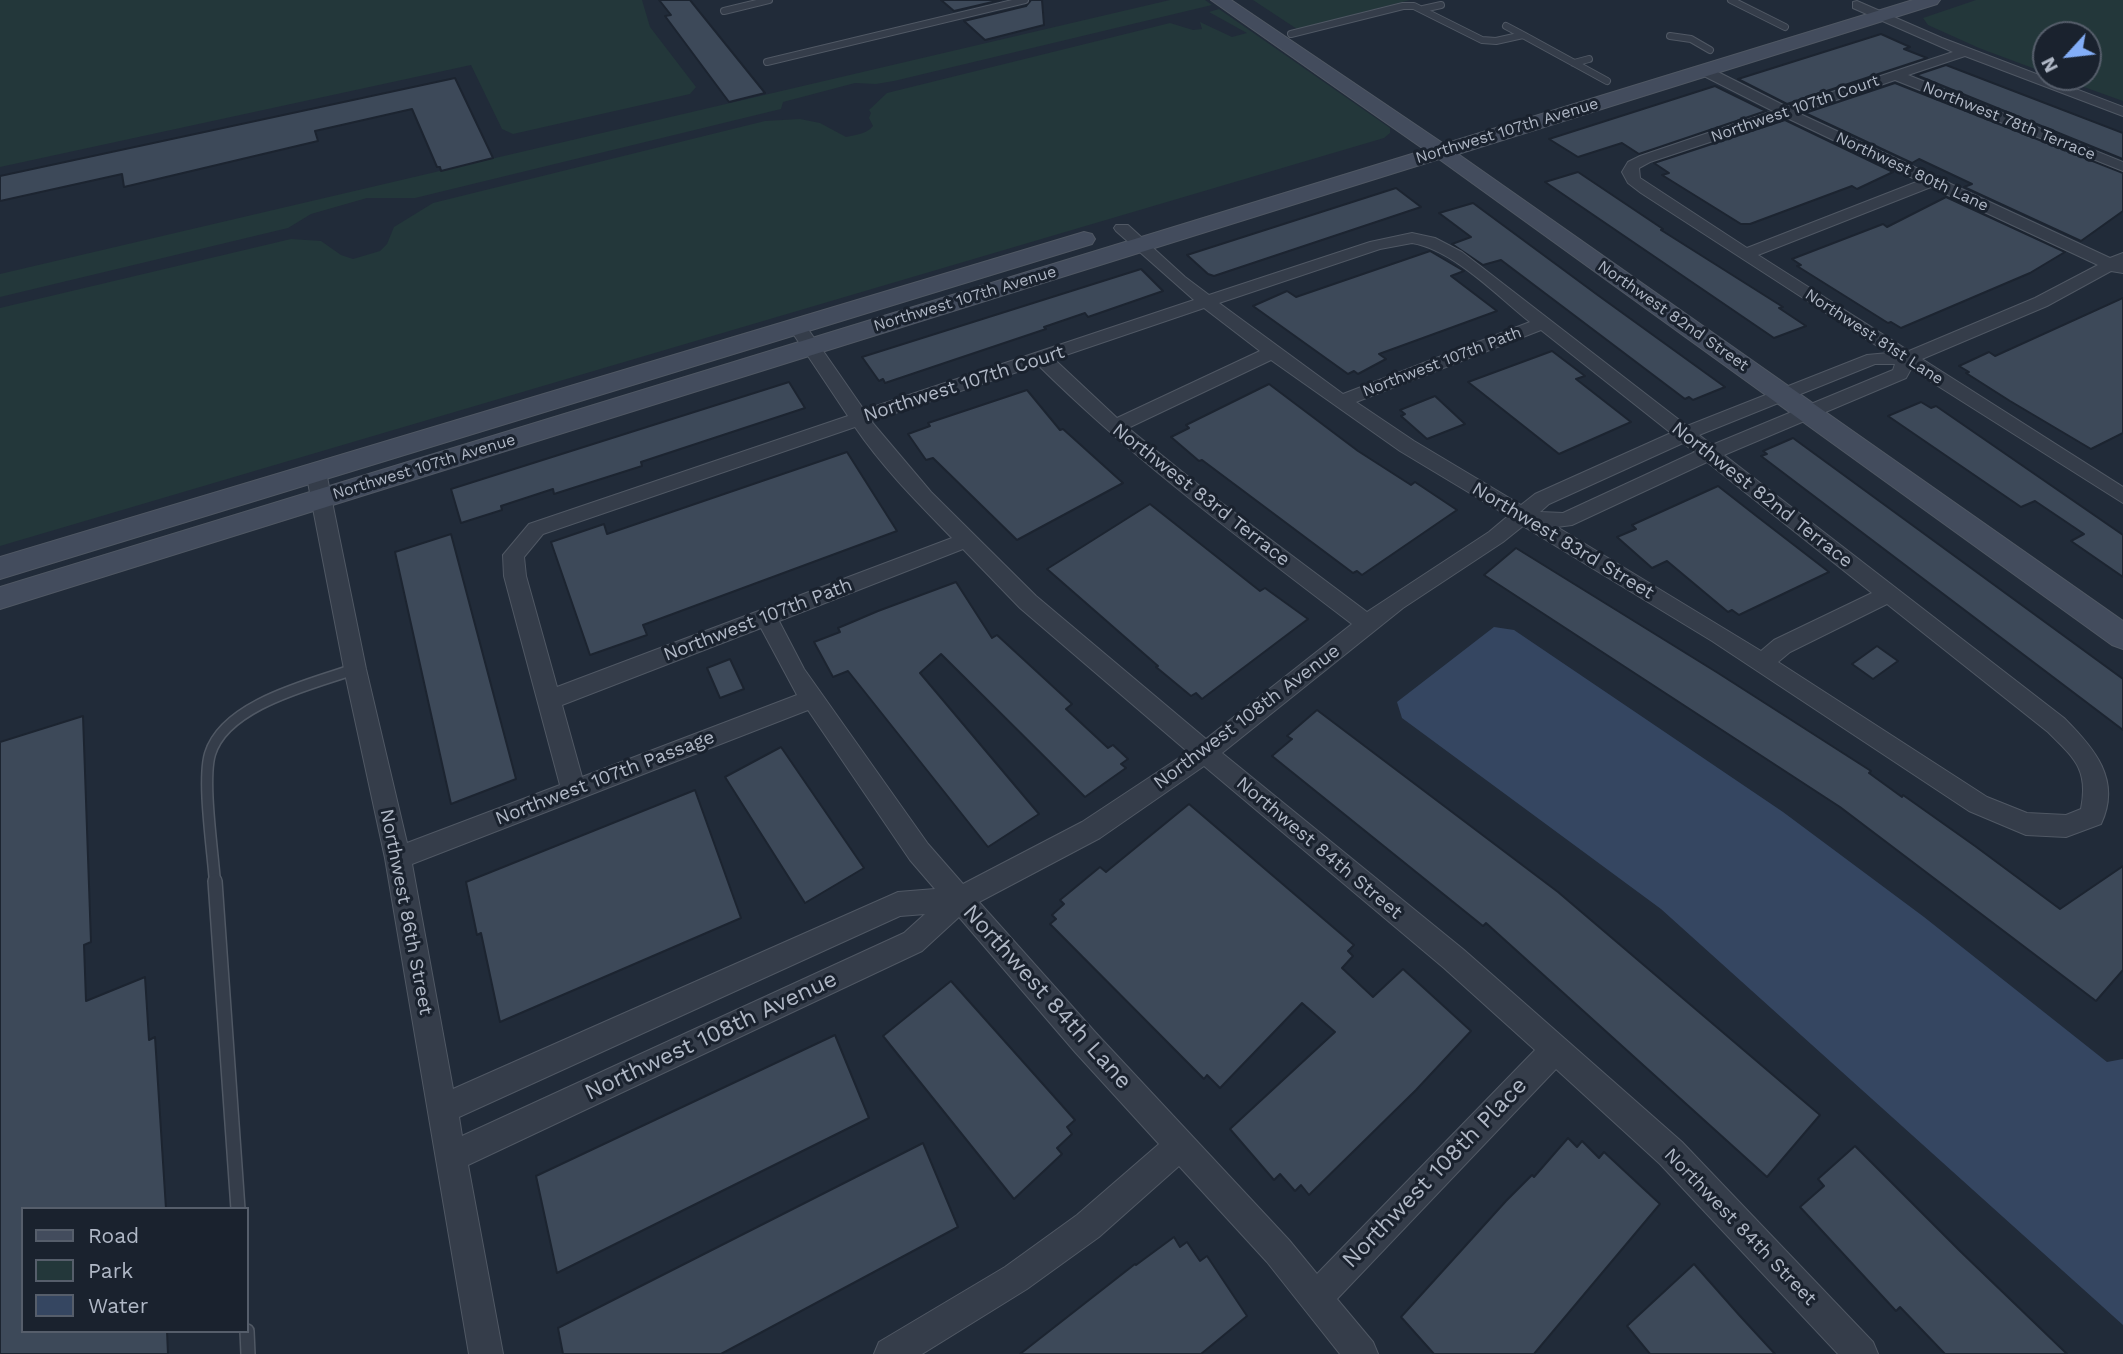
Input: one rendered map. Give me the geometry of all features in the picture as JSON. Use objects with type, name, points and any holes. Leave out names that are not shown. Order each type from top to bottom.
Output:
[{"type":"main road","name":"Northwest 82nd Street","points":[[1220,0],[1440,142]]},
{"type":"main road","name":"Northwest 82nd Street","points":[[1240,0],[1820,409],[2123,610]]},
{"type":"main road","name":"Northwest 107th Avenue","points":[[1264,185],[1440,142],[1607,82],[1785,27],[1871,7],[1931,0]]},
{"type":"main road","name":"Northwest 107th Avenue","points":[[0,598],[319,486],[1440,142],[1703,70],[1871,7]]},
{"type":"main road","points":[[1186,208],[1225,197]]},
{"type":"main road","name":"Northwest 107th Avenue","points":[[1130,236],[1147,220]]},
{"type":"main road","name":"Northwest 82nd Street","points":[[1820,409],[2123,637]]},
{"type":"main road","name":"Northwest 107th Avenue","points":[[0,568],[319,486]]},
{"type":"street","points":[[1871,7],[1965,52],[2123,112]]},
{"type":"street","name":"Northwest 107th Court","points":[[1630,172],[1633,165],[1645,159],[1965,52]]},
{"type":"street","name":"Northwest 80th Lane","points":[[1703,70],[1785,112],[2119,264]]},
{"type":"street","name":"Northwest 78th Terrace","points":[[1895,75],[2123,167]]},
{"type":"street","name":"Northwest 81st Lane","points":[[1630,172],[1633,180],[1646,190],[2123,496]]},
{"type":"street","points":[[1745,254],[1933,181]]},
{"type":"street","name":"Northwest 83rd Street","points":[[1130,236],[1208,303],[1407,446],[1763,662],[1979,804],[2026,824]]},
{"type":"street","name":"Northwest 107th Court","points":[[549,700],[515,576],[513,555],[536,529],[1376,245],[1412,238]]},
{"type":"street","name":"Northwest 82nd Terrace","points":[[1412,238],[1429,241],[1455,255],[2056,725],[2087,756],[2095,773],[2098,790],[2092,816],[2066,826],[2026,824]]},
{"type":"street","name":"Northwest 108th Avenue","points":[[451,1157],[913,942],[960,899],[1091,830],[1205,753],[1395,602],[1522,517],[1542,499],[1685,434],[1874,359],[1907,358],[2041,302],[2119,264]]},
{"type":"street","name":"Northwest 107th Path","points":[[1341,401],[1543,323]]},
{"type":"street","name":"Northwest 84th Street","points":[[804,336],[882,450],[1028,602],[1454,959],[1671,1153],[1861,1354]]},
{"type":"street","points":[[1114,427],[1273,352]]},
{"type":"street","name":"Northwest 83rd Terrace","points":[[1042,358],[1114,427],[1368,624]]},
{"type":"street","name":"Northwest 108th Avenue","points":[[1522,517],[1565,520],[1710,453],[1900,374],[1907,358]]},
{"type":"street","points":[[2101,482],[2123,471]]},
{"type":"street","name":"Northwest 86th Street","points":[[319,486],[355,669],[398,858],[485,1354]]},
{"type":"street","name":"Northwest 107th Path","points":[[549,700],[967,540]]},
{"type":"street","points":[[1763,662],[1782,646],[1889,594]]},
{"type":"street","name":"Northwest 84th Lane","points":[[766,616],[796,676],[919,852],[1278,1251],[1361,1354]]},
{"type":"street","name":"Northwest 107th Passage","points":[[398,858],[812,699]]},
{"type":"street","points":[[549,700],[574,790]]},
{"type":"street","name":"Northwest 108th Avenue","points":[[442,1109],[898,904],[960,899]]},
{"type":"street","name":"Northwest 108th Place","points":[[1316,1298],[1555,1049]]},
{"type":"street","points":[[891,1354],[1016,1278],[1088,1226],[1181,1145]]},
{"type":"lane","points":[[724,11],[769,0]]},
{"type":"lane","points":[[767,62],[1024,0]]},
{"type":"lane","points":[[1731,0],[1785,27]]},
{"type":"lane","points":[[1423,9],[1441,5]]},
{"type":"lane","points":[[1291,34],[1403,6],[1423,9],[1482,40],[1496,41],[1523,35]]},
{"type":"lane","points":[[1506,26],[1607,82]]},
{"type":"lane","points":[[1670,36],[1691,39],[1710,50]]},
{"type":"lane","points":[[1574,63],[1589,59]]},
{"type":"lane","points":[[238,1207],[207,774],[210,750],[225,729],[252,709],[355,669]]},
{"type":"lane","points":[[247,1333],[248,1354]]},
{"type":"green space","points":[[0,0],[642,0],[650,27],[696,87],[690,94],[513,134],[502,129],[471,65],[0,167]]},
{"type":"green space","points":[[1170,0],[1205,0],[1212,5],[894,81],[855,83],[783,102],[781,109],[415,198],[367,198],[311,214],[288,228],[0,297],[0,274]]},
{"type":"green space","points":[[1253,0],[1410,0],[1297,29]]},
{"type":"green space","points":[[1976,0],[2123,0],[2123,101],[2095,91],[2102,91],[2102,21],[2032,21],[2032,68],[1928,25],[1923,18]]},
{"type":"green space","points":[[1219,9],[1390,128],[1390,133],[1384,138],[0,546],[0,308],[291,239],[321,241],[341,255],[353,259],[380,251],[387,244],[394,227],[433,203],[765,121],[800,119],[820,123],[846,137],[857,135],[873,126],[869,110],[887,93],[1170,23],[1193,30],[1202,29],[1200,22],[1232,37],[1247,33],[1209,12]]},
{"type":"water","points":[[1494,627],[1514,630],[1783,812],[1924,917],[2107,1062],[2123,1059],[2123,1325],[1661,909],[1402,718],[1397,702]]},
{"type":"building","points":[[659,0],[690,0],[765,93],[729,102],[665,16],[671,15]]},
{"type":"building","points":[[941,0],[1001,0],[954,11]]},
{"type":"building","points":[[1031,0],[1042,0],[1044,25],[985,40],[964,21],[1026,6]]},
{"type":"building","points":[[1881,34],[1910,47],[1904,49],[1927,58],[1787,104],[1738,79]]},
{"type":"building","points":[[1946,65],[2123,133],[2123,159],[1916,75]]},
{"type":"building","points":[[455,78],[493,158],[441,171],[412,109],[315,131],[318,141],[124,187],[122,174],[0,201],[0,176]]},
{"type":"building","points":[[1895,83],[2123,173],[2123,211],[2081,241],[1964,187],[1972,184],[1919,159],[1912,163],[1805,113]]},
{"type":"building","points":[[1715,86],[1766,111],[1639,154],[1622,143],[1578,157],[1549,139]]},
{"type":"building","points":[[1785,120],[1893,172],[1857,189],[1852,186],[1750,224],[1741,224],[1662,175],[1669,173],[1654,163]]},
{"type":"building","points":[[1578,172],[1663,229],[1661,230],[1783,307],[1779,308],[1806,326],[1774,338],[1545,182]]},
{"type":"building","points":[[1396,188],[1421,207],[1214,276],[1208,274],[1187,255]]},
{"type":"building","points":[[1946,197],[2065,252],[2030,273],[1901,328],[1888,323],[1797,266],[1801,265],[1792,259],[1883,224],[1887,227]]},
{"type":"building","points":[[1473,203],[1725,387],[1693,400],[1689,397],[1685,399],[1501,260],[1483,265],[1452,244],[1471,237],[1439,213]]},
{"type":"building","points":[[1430,251],[1464,271],[1451,276],[1497,311],[1379,354],[1386,359],[1358,374],[1354,371],[1348,374],[1253,306],[1287,291],[1296,297]]},
{"type":"building","points":[[1141,269],[1163,291],[1088,317],[1085,313],[1044,327],[1046,329],[885,383],[883,379],[879,381],[862,357]]},
{"type":"building","points":[[2123,298],[2123,433],[2091,449],[2010,401],[1959,366],[1989,352],[1995,356]]},
{"type":"building","points":[[1552,351],[1585,376],[1576,379],[1631,422],[1559,454],[1468,382]]},
{"type":"building","points":[[789,382],[805,408],[641,462],[642,466],[554,494],[553,489],[501,506],[502,510],[461,523],[451,489]]},
{"type":"building","points":[[1269,384],[1358,451],[1411,485],[1415,482],[1457,510],[1362,575],[1357,571],[1353,573],[1202,460],[1199,461],[1171,437],[1189,428],[1186,425]]},
{"type":"building","points":[[1027,390],[1060,430],[1063,429],[1123,483],[1017,540],[933,458],[926,460],[908,434],[930,426],[928,423]]},
{"type":"building","points":[[1435,396],[1465,424],[1427,439],[1401,416],[1405,414],[1400,410]]},
{"type":"building","points":[[1921,402],[1931,408],[1936,406],[2123,535],[2123,577],[2071,541],[2084,534],[2035,501],[2021,507],[1888,416]]},
{"type":"building","points":[[1793,438],[2123,679],[2123,730],[1761,456],[1767,454],[1763,451]]},
{"type":"building","points":[[847,452],[897,531],[643,625],[647,635],[590,655],[551,542],[604,524],[607,534]]},
{"type":"building","points":[[1718,486],[1829,572],[1739,615],[1732,610],[1728,612],[1667,561],[1652,568],[1617,537],[1636,529],[1632,525]]},
{"type":"building","points":[[1150,504],[1260,591],[1265,588],[1308,619],[1202,699],[1196,693],[1191,696],[1156,667],[1158,666],[1047,569]]},
{"type":"building","points":[[451,534],[516,779],[451,804],[395,552]]},
{"type":"building","points":[[1516,548],[1871,771],[1869,773],[2060,909],[2123,866],[2123,970],[2096,1001],[1840,807],[1484,575]]},
{"type":"building","points":[[956,582],[992,638],[997,635],[1072,704],[1066,709],[1108,748],[1113,745],[1128,759],[1121,764],[1126,768],[1085,797],[941,654],[920,673],[1039,814],[988,847],[848,671],[833,677],[814,642],[840,632],[838,628],[878,611]]},
{"type":"building","points":[[1877,646],[1898,661],[1873,679],[1852,664]]},
{"type":"building","points":[[730,659],[744,689],[720,698],[707,668]]},
{"type":"building","points":[[1317,710],[1558,892],[1820,1115],[1767,1177],[1486,923],[1483,926],[1272,756],[1292,739],[1287,736]]},
{"type":"building","points":[[83,716],[91,942],[84,945],[86,1001],[145,977],[149,1040],[155,1037],[166,1207],[21,1207],[21,1333],[167,1333],[168,1354],[0,1354],[0,742]]},
{"type":"building","points":[[781,747],[864,868],[805,903],[725,777]]},
{"type":"building","points":[[695,790],[741,918],[500,1022],[481,933],[477,935],[466,882]]},
{"type":"building","points":[[1189,804],[1354,945],[1348,951],[1353,956],[1342,968],[1373,997],[1403,969],[1471,1031],[1416,1090],[1309,1195],[1301,1185],[1295,1191],[1280,1174],[1274,1180],[1230,1129],[1335,1032],[1302,1003],[1220,1088],[1207,1075],[1204,1079],[1050,924],[1056,919],[1052,915],[1064,904],[1060,900],[1100,867],[1106,872]]},
{"type":"building","points":[[951,981],[1075,1120],[1067,1127],[1072,1134],[1057,1148],[1062,1154],[1014,1199],[883,1036]]},
{"type":"building","points":[[835,1035],[869,1118],[557,1273],[536,1176]]},
{"type":"building","points":[[1568,1138],[1577,1147],[1582,1141],[1599,1158],[1604,1152],[1660,1204],[1534,1354],[1434,1354],[1401,1317],[1506,1201],[1532,1175],[1534,1177]]},
{"type":"building","points":[[923,1143],[958,1227],[721,1354],[563,1354],[558,1328]]},
{"type":"building","points":[[1855,1146],[2067,1354],[1945,1354],[1900,1307],[1896,1311],[1800,1207],[1824,1186],[1818,1179]]},
{"type":"building","points":[[1174,1237],[1180,1247],[1187,1242],[1200,1261],[1207,1256],[1247,1316],[1201,1354],[1020,1354],[1135,1264]]},
{"type":"building","points":[[1694,1264],[1775,1354],[1650,1354],[1627,1326]]}]
